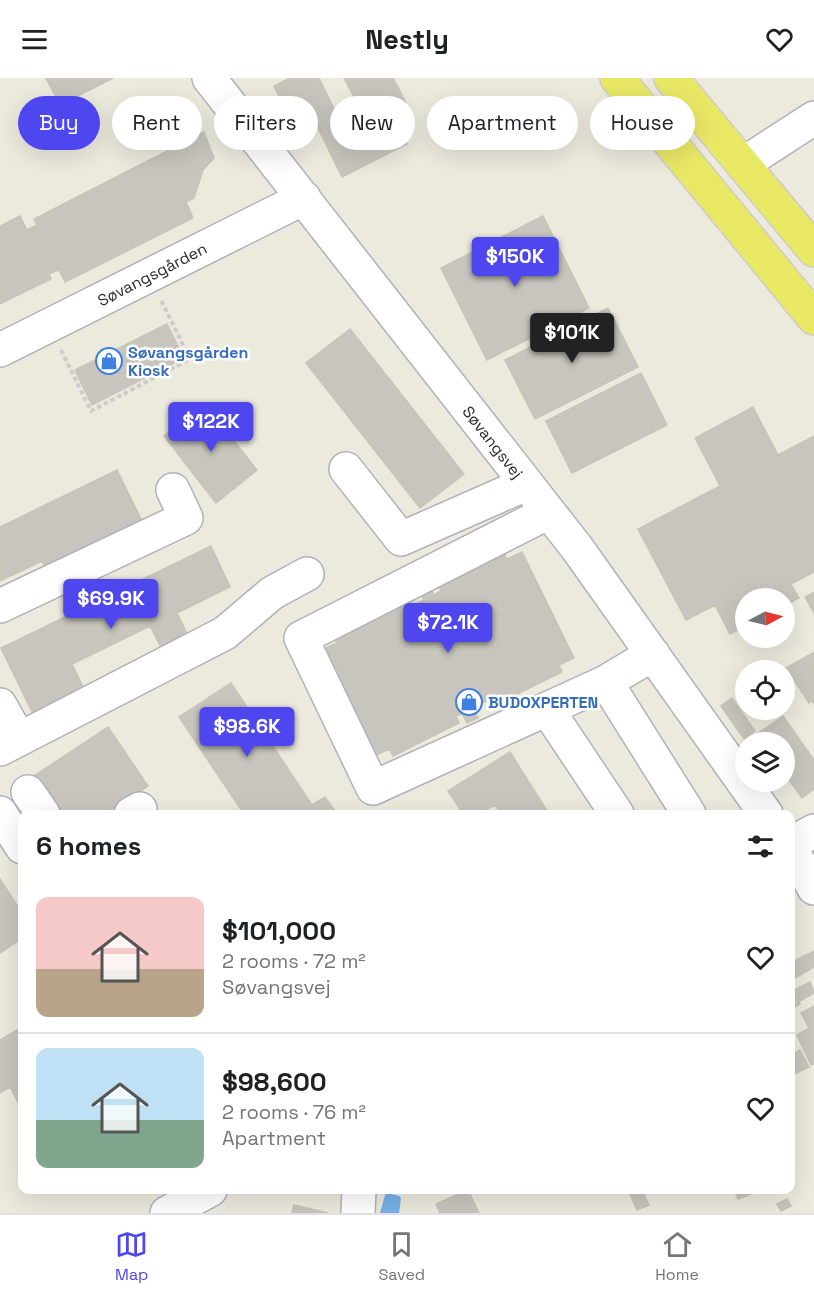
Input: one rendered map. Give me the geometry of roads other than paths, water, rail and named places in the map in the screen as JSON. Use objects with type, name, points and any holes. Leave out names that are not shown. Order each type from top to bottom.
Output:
[{"type":"main road","points":[[617,78],[814,318]]},
{"type":"main road","points":[[671,78],[814,250]]},
{"type":"street","name":"Søvangsvej","points":[[209,78],[577,548],[763,810]]},
{"type":"street","points":[[742,164],[814,118]]},
{"type":"street","name":"Søvangsgården","points":[[0,350],[304,198]]},
{"type":"street","points":[[346,469],[401,538],[526,484]]},
{"type":"street","points":[[0,606],[186,518],[173,490]]},
{"type":"street","points":[[549,512],[301,638],[373,788],[606,682],[653,654]]},
{"type":"street","points":[[0,705],[10,744],[225,633],[272,593],[307,574]]},
{"type":"street","points":[[606,682],[686,810]]},
{"type":"street","points":[[547,710],[614,810]]},
{"type":"street","points":[[0,813],[18,838]]},
{"type":"street","points":[[801,866],[814,831]]},
{"type":"street","points":[[167,1213],[203,1194]]},
{"type":"street","points":[[358,1213],[359,1194]]},
{"type":"water","points":[[391,1194],[401,1198],[399,1213],[380,1213],[385,1195]]},
{"type":"place","name":"Søvangsgården Kiosk","points":[[109,361]]},
{"type":"place","name":"BUDOXPERTEN","points":[[469,702]]}]
